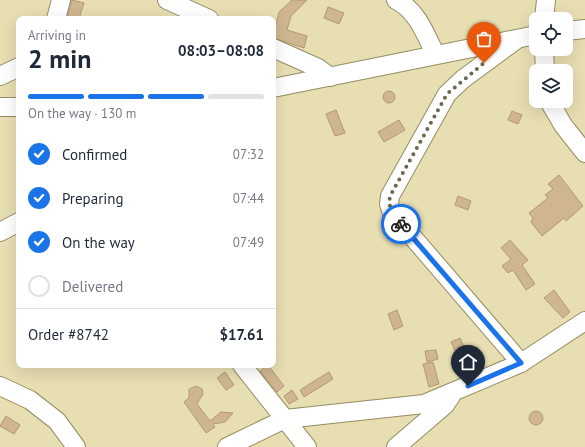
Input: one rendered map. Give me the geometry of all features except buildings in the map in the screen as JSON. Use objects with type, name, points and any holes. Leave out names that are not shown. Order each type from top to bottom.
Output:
[{"type":"street","points":[[57,16],[61,0]]},
{"type":"street","points":[[167,0],[202,16]]},
{"type":"street","points":[[396,0],[411,11],[423,28],[436,54]]},
{"type":"street","points":[[545,12],[546,0]]},
{"type":"street","points":[[573,30],[585,29]]},
{"type":"street","points":[[276,87],[330,78],[436,54],[529,37]]},
{"type":"street","points":[[516,40],[463,79],[447,94],[390,196],[389,204],[392,213],[521,363]]},
{"type":"street","points":[[276,49],[318,68],[330,78]]},
{"type":"street","points":[[0,107],[16,106]]},
{"type":"street","points":[[553,108],[563,125],[585,153]]},
{"type":"street","points":[[0,232],[16,224]]},
{"type":"street","points":[[227,447],[285,419],[424,404],[521,363],[585,321]]},
{"type":"street","points":[[244,368],[307,447]]},
{"type":"street","points":[[0,386],[30,400],[57,421],[76,447]]},
{"type":"street","points":[[396,447],[445,405],[455,392]]},
{"type":"way so far","points":[[401,224],[392,213],[389,204],[390,196],[447,94],[463,79],[484,63]]},
{"type":"route","points":[[401,224],[452,285],[521,363],[468,386]]}]
